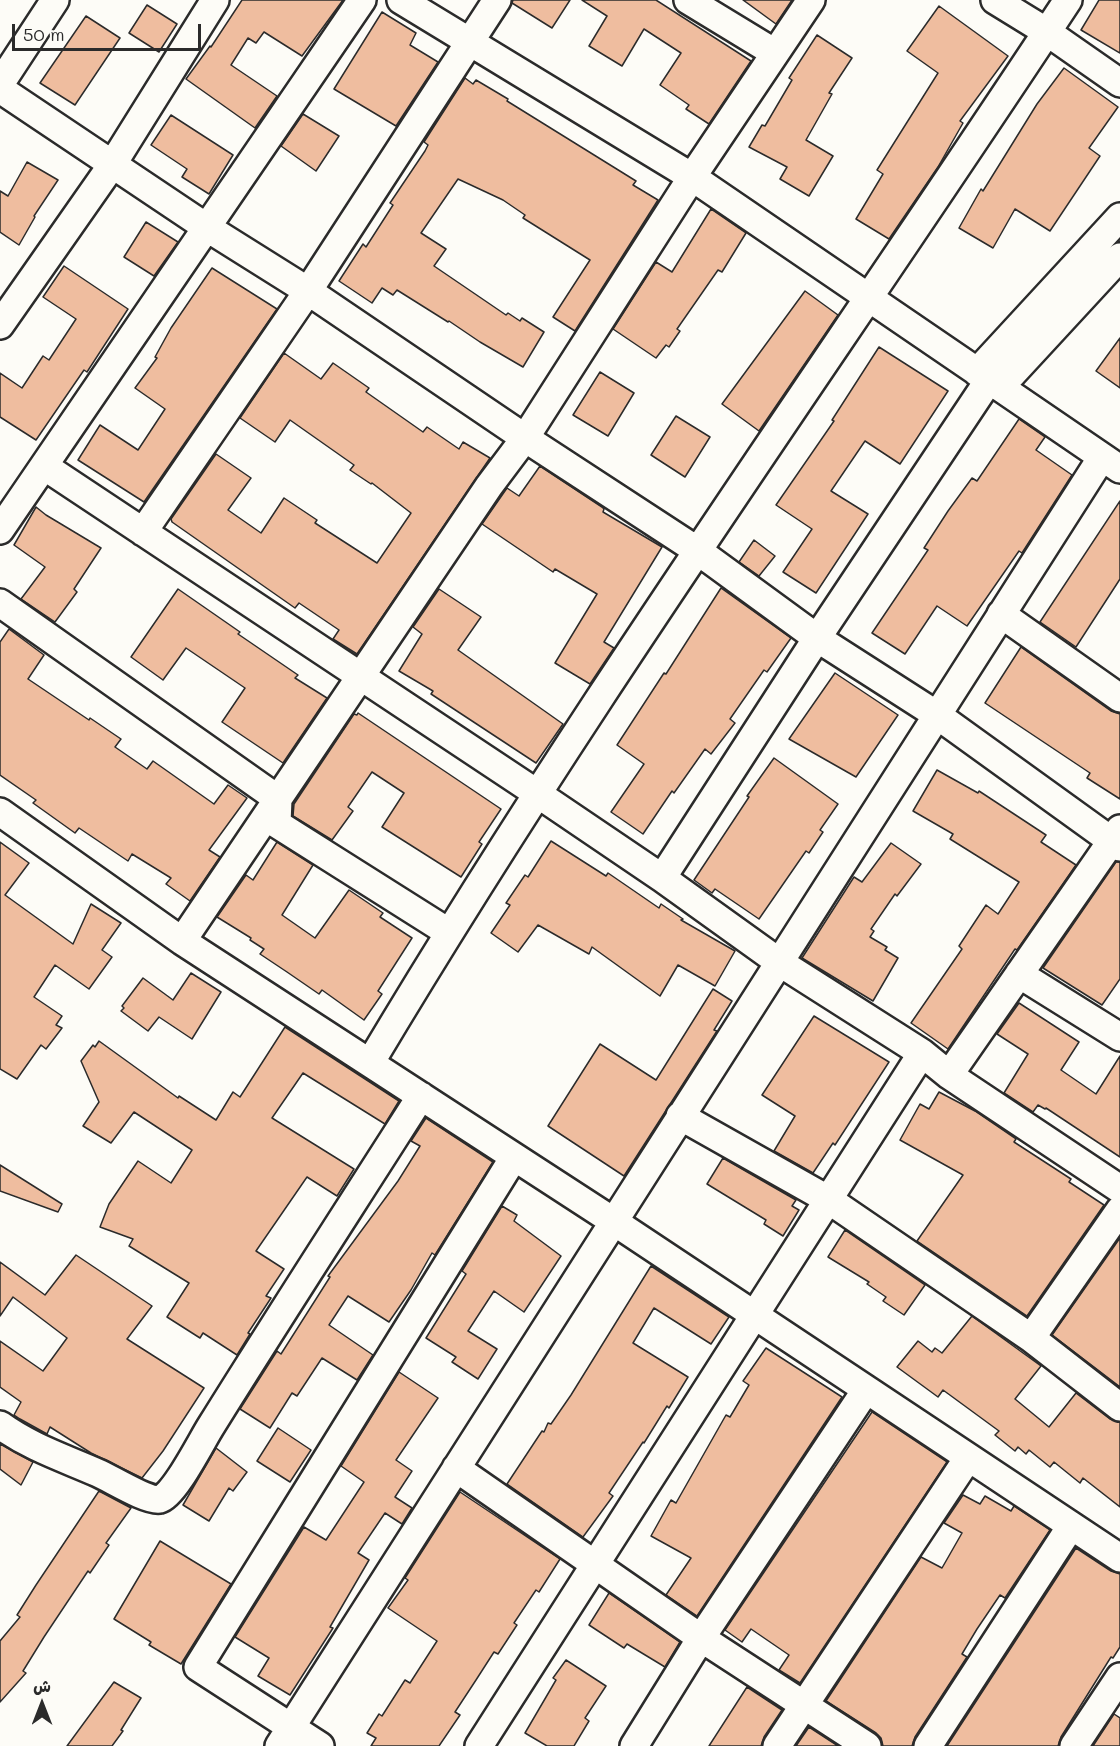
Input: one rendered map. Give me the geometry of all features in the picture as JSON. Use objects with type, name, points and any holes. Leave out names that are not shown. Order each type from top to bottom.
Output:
[{"type":"street","points":[[0,84],[55,0]]},
{"type":"street","points":[[0,325],[112,165],[215,0]]},
{"type":"street","points":[[0,530],[362,0]]},
{"type":"street","points":[[285,1737],[1001,614],[1111,463],[693,177],[401,0]]},
{"type":"street","points":[[143,532],[308,291],[497,0]]},
{"type":"street","points":[[688,0],[775,53]]},
{"type":"street","points":[[182,941],[489,486],[525,438],[693,177],[811,0]]},
{"type":"street","points":[[994,0],[1047,32],[1120,83]]},
{"type":"street","points":[[370,1063],[448,932],[538,794],[698,551],[1068,0]]},
{"type":"street","points":[[0,89],[698,551],[817,638],[936,715],[1117,839],[949,1075]]},
{"type":"street","points":[[662,878],[817,638],[989,380],[1120,217]]},
{"type":"street","points":[[989,380],[1120,257]]},
{"type":"street","points":[[44,466],[360,678],[538,794],[662,878],[779,962],[922,1053],[949,1075],[1120,1189]]},
{"type":"street","points":[[0,603],[278,799]]},
{"type":"street","points":[[1001,614],[1120,698]]},
{"type":"street","points":[[278,799],[277,824],[448,932]]},
{"type":"street","points":[[0,812],[182,941],[613,1221],[1120,1558]]},
{"type":"street","points":[[1019,974],[1120,1037]]},
{"type":"street","points":[[478,1746],[922,1053]]},
{"type":"street","points":[[0,1425],[14,1436],[63,1460],[97,1472],[149,1497],[159,1499],[165,1496],[177,1484],[237,1385],[421,1096]]},
{"type":"street","points":[[680,1116],[829,1200],[1031,1338],[1120,1407]]},
{"type":"street","points":[[320,1746],[285,1737],[198,1667],[514,1157]]},
{"type":"street","points":[[1031,1338],[1120,1209]]},
{"type":"street","points":[[634,1746],[701,1638],[866,1390]]},
{"type":"street","points":[[777,1746],[968,1458]]},
{"type":"street","points":[[456,1468],[701,1638],[867,1746]]},
{"type":"street","points":[[928,1746],[1071,1526]]},
{"type":"street","points":[[1074,1746],[1116,1693]]},
{"type":"building","points":[[242,0],[343,0],[302,56],[264,32],[256,43],[248,38],[231,65],[277,96],[255,128],[186,79],[211,47]]},
{"type":"building","points":[[513,0],[570,0],[552,28],[512,3]]},
{"type":"building","points":[[582,0],[656,0],[751,61],[709,124],[686,109],[689,105],[660,85],[681,53],[644,29],[622,66],[589,46],[607,16]]},
{"type":"building","points":[[743,0],[792,0],[776,24]]},
{"type":"building","points":[[1099,0],[1120,0],[1120,53],[1081,30]]},
{"type":"building","points":[[147,5],[177,24],[159,52],[129,33]]},
{"type":"building","points":[[939,6],[1008,56],[960,121],[963,123],[938,167],[889,239],[856,219],[883,174],[877,170],[938,73],[907,51]]},
{"type":"building","points":[[382,12],[416,33],[410,45],[438,62],[396,126],[334,89]]},
{"type":"building","points":[[86,16],[120,38],[75,105],[40,83]]},
{"type":"building","points":[[817,35],[852,58],[829,93],[832,94],[806,140],[833,156],[809,196],[780,179],[787,167],[749,147],[762,125],[765,126],[792,80],[789,78]]},
{"type":"building","points":[[1064,68],[1118,107],[1089,148],[1100,156],[1050,231],[1015,209],[993,248],[959,228],[981,189],[983,191],[1037,104]]},
{"type":"building","points":[[465,78],[473,84],[476,80],[508,99],[507,101],[636,181],[633,185],[658,200],[575,331],[553,317],[590,260],[523,218],[525,215],[503,200],[458,179],[421,233],[446,249],[434,266],[506,315],[508,313],[520,321],[522,318],[544,332],[523,367],[397,290],[393,295],[382,288],[372,303],[339,281],[363,244],[366,247],[393,205],[390,203],[428,145],[424,142]]},
{"type":"building","points":[[303,114],[339,136],[316,171],[281,146]]},
{"type":"building","points":[[171,115],[233,155],[209,194],[182,177],[187,169],[151,145]]},
{"type":"building","points":[[27,162],[58,180],[34,216],[19,245],[0,232],[0,191],[8,196]]},
{"type":"building","points":[[711,209],[746,233],[722,272],[718,270],[677,329],[680,331],[669,347],[666,345],[656,358],[613,329],[656,262],[672,272]]},
{"type":"building","points":[[146,222],[178,242],[154,276],[124,257]]},
{"type":"building","points":[[64,266],[128,309],[87,372],[84,370],[36,440],[0,417],[0,373],[22,388],[43,356],[49,360],[76,319],[43,297]]},
{"type":"building","points":[[212,268],[277,309],[144,502],[78,460],[100,425],[138,450],[165,409],[135,388],[157,358],[155,357],[171,328]]},
{"type":"building","points":[[805,291],[838,315],[759,431],[722,404]]},
{"type":"building","points":[[1120,338],[1120,388],[1096,371]]},
{"type":"building","points":[[879,347],[948,391],[900,464],[865,441],[831,491],[868,514],[816,593],[783,572],[812,529],[776,505],[834,421],[832,420]]},
{"type":"building","points":[[284,353],[321,379],[333,363],[369,388],[366,392],[423,432],[427,427],[459,449],[463,442],[490,458],[357,654],[333,639],[339,630],[299,603],[295,608],[172,522],[171,519],[216,454],[251,478],[228,510],[261,533],[284,498],[317,520],[315,523],[377,563],[411,513],[372,483],[350,470],[354,465],[290,420],[275,442],[240,418]]},
{"type":"building","points":[[600,372],[634,393],[608,436],[573,415]]},
{"type":"building","points":[[676,416],[710,437],[685,477],[651,455]]},
{"type":"building","points":[[1019,419],[1045,437],[1036,450],[1072,475],[1022,553],[1019,551],[967,626],[937,606],[905,654],[872,633],[928,550],[924,548],[948,511],[972,478],[977,481]]},
{"type":"building","points":[[540,466],[602,507],[603,512],[662,547],[604,642],[614,648],[590,684],[555,663],[597,594],[555,569],[553,572],[482,524],[507,488],[519,496]]},
{"type":"building","points":[[1120,501],[1120,579],[1076,647],[1040,622]]},
{"type":"building","points":[[36,507],[101,548],[74,589],[77,592],[55,622],[21,599],[45,567],[14,545]]},
{"type":"building","points":[[754,540],[775,556],[759,576],[739,562]]},
{"type":"building","points":[[721,588],[791,638],[767,672],[764,670],[730,719],[735,723],[711,754],[705,749],[674,793],[672,791],[643,834],[611,812],[644,764],[617,745]]},
{"type":"building","points":[[178,589],[298,675],[295,678],[327,698],[283,763],[222,722],[245,688],[186,648],[163,680],[131,657]]},
{"type":"building","points":[[439,589],[481,617],[458,650],[563,724],[536,763],[431,694],[433,691],[399,671],[422,634],[413,627]]},
{"type":"building","points":[[9,629],[44,655],[28,679],[121,739],[115,747],[147,769],[153,761],[214,804],[228,785],[247,798],[209,850],[220,857],[190,901],[166,884],[171,878],[132,854],[128,861],[79,828],[75,833],[33,803],[36,800],[0,775],[0,642]]},
{"type":"building","points":[[1021,647],[1111,711],[1120,714],[1120,799],[1087,778],[1090,773],[985,703]]},
{"type":"building","points":[[835,673],[898,715],[856,777],[789,739]]},
{"type":"building","points":[[358,713],[501,809],[479,842],[482,844],[461,877],[382,827],[404,793],[372,772],[348,807],[353,811],[332,840],[293,816],[294,804],[354,714]]},
{"type":"building","points":[[774,758],[838,804],[820,830],[823,832],[809,853],[806,851],[759,919],[715,889],[712,893],[694,880]]},
{"type":"building","points":[[937,770],[978,793],[979,791],[1046,835],[1041,842],[1076,865],[1017,950],[1015,949],[948,1049],[911,1023],[962,949],[959,946],[986,905],[998,914],[1019,882],[950,839],[953,834],[913,811]]},
{"type":"building","points":[[551,841],[606,876],[608,873],[659,908],[661,904],[683,919],[681,920],[735,951],[715,986],[678,965],[660,996],[592,947],[589,954],[538,925],[518,952],[491,933],[510,905],[506,903],[525,875],[528,877]]},
{"type":"building","points":[[0,842],[29,863],[5,895],[73,944],[91,904],[121,923],[102,950],[112,957],[89,989],[55,965],[34,997],[62,1016],[56,1025],[62,1028],[46,1049],[41,1045],[17,1079],[0,1069]]},
{"type":"building","points":[[277,842],[313,865],[282,915],[315,938],[349,890],[383,913],[380,917],[412,938],[378,991],[382,994],[364,1020],[322,990],[319,994],[260,954],[264,949],[217,917],[246,875],[253,880]]},
{"type":"building","points":[[891,843],[921,864],[897,896],[895,894],[871,929],[874,931],[870,937],[887,947],[885,950],[898,958],[873,1001],[802,958],[854,877],[862,882]]},
{"type":"building","points":[[1116,862],[1120,862],[1120,979],[1102,1005],[1043,968]]},
{"type":"building","points":[[191,973],[221,992],[192,1039],[159,1017],[148,1031],[121,1011],[124,1008],[122,1006],[143,978],[173,1000]]},
{"type":"building","points":[[713,989],[732,1001],[714,1030],[717,1031],[624,1176],[548,1126],[600,1044],[656,1080]]},
{"type":"building","points":[[1019,1003],[1079,1042],[1061,1070],[1096,1094],[1120,1056],[1120,1157],[1046,1108],[1038,1105],[1033,1112],[1004,1093],[1028,1054],[997,1034]]},
{"type":"building","points":[[814,1016],[889,1062],[835,1145],[833,1143],[813,1173],[774,1151],[795,1116],[762,1095]]},
{"type":"building","points":[[285,1027],[399,1101],[385,1124],[303,1073],[272,1118],[354,1169],[337,1196],[307,1177],[256,1251],[284,1269],[266,1296],[271,1298],[248,1333],[250,1334],[237,1355],[203,1333],[200,1338],[167,1317],[189,1283],[129,1246],[133,1239],[100,1227],[109,1204],[138,1161],[171,1183],[192,1150],[134,1112],[111,1143],[83,1126],[99,1102],[81,1061],[99,1041],[178,1098],[179,1096],[216,1120],[233,1092],[240,1097]]},
{"type":"building","points":[[939,1092],[975,1111],[1016,1139],[1014,1142],[1071,1179],[1069,1182],[1104,1205],[1027,1316],[917,1241],[963,1175],[900,1140],[920,1104],[929,1109]]},
{"type":"building","points":[[426,1118],[493,1162],[435,1255],[432,1253],[389,1322],[348,1296],[329,1325],[373,1355],[357,1380],[322,1358],[297,1396],[292,1393],[270,1428],[240,1409],[277,1351],[281,1354],[330,1277],[328,1276],[398,1181],[420,1146],[411,1141]]},
{"type":"building","points":[[723,1158],[796,1200],[792,1206],[799,1210],[783,1236],[764,1224],[766,1220],[707,1184]]},
{"type":"building","points":[[0,1165],[62,1204],[58,1212],[0,1191]]},
{"type":"building","points":[[502,1206],[517,1215],[514,1221],[561,1256],[524,1312],[494,1291],[468,1331],[497,1349],[478,1379],[452,1362],[456,1357],[426,1338],[466,1274],[462,1271]]},
{"type":"building","points":[[845,1230],[925,1285],[904,1315],[883,1301],[886,1297],[867,1284],[869,1282],[828,1257]]},
{"type":"building","points":[[1120,1238],[1120,1387],[1052,1335]]},
{"type":"building","points":[[76,1255],[152,1306],[127,1339],[204,1388],[163,1451],[142,1478],[91,1453],[50,1427],[47,1434],[20,1419],[14,1415],[21,1402],[0,1387],[0,1341],[43,1371],[67,1338],[13,1297],[0,1316],[0,1262],[45,1295]]},
{"type":"building","points":[[651,1266],[729,1317],[711,1344],[654,1308],[633,1343],[688,1377],[609,1493],[613,1496],[583,1537],[507,1484],[542,1431],[544,1432],[548,1423],[551,1424],[571,1395]]},
{"type":"building","points":[[972,1316],[1041,1366],[1015,1399],[1049,1427],[1076,1393],[1110,1419],[1120,1422],[1120,1507],[1083,1478],[1080,1483],[1054,1462],[1050,1467],[1029,1450],[1026,1454],[1018,1447],[1015,1451],[995,1435],[999,1431],[943,1390],[938,1397],[897,1367],[918,1341],[932,1352],[935,1348],[942,1353]]},
{"type":"building","points":[[766,1348],[842,1397],[697,1616],[666,1595],[691,1558],[651,1536],[671,1500],[676,1503],[726,1415],[730,1417],[749,1385],[743,1381]]},
{"type":"building","points":[[399,1372],[438,1398],[396,1460],[412,1471],[395,1497],[412,1508],[402,1524],[385,1513],[358,1553],[369,1560],[330,1627],[333,1628],[290,1695],[258,1676],[269,1658],[235,1637],[304,1527],[326,1540],[364,1482],[341,1466]]},
{"type":"building","points":[[872,1412],[947,1462],[800,1683],[779,1670],[789,1655],[751,1629],[742,1642],[725,1630]]},
{"type":"building","points":[[278,1428],[311,1450],[290,1482],[257,1461]]},
{"type":"building","points":[[0,1444],[33,1462],[21,1485],[0,1469]]},
{"type":"building","points":[[216,1448],[247,1472],[233,1491],[229,1488],[209,1521],[183,1505]]},
{"type":"building","points":[[99,1491],[131,1508],[106,1543],[109,1545],[90,1573],[88,1571],[44,1637],[23,1671],[26,1673],[0,1702],[0,1641],[20,1617],[17,1615]]},
{"type":"building","points":[[460,1492],[560,1559],[539,1592],[536,1590],[514,1623],[517,1625],[498,1654],[494,1652],[455,1712],[460,1715],[439,1746],[371,1746],[376,1738],[367,1733],[379,1714],[382,1716],[405,1680],[410,1683],[437,1641],[388,1608],[408,1580],[405,1578]]},
{"type":"building","points":[[963,1495],[980,1504],[985,1496],[1011,1511],[1014,1506],[1050,1530],[1005,1598],[1000,1595],[977,1629],[962,1654],[967,1657],[915,1737],[912,1746],[883,1746],[881,1738],[876,1733],[826,1701],[921,1557],[942,1568],[962,1533],[944,1523]]},
{"type":"building","points":[[160,1541],[231,1584],[181,1664],[149,1645],[151,1642],[114,1619]]},
{"type":"building","points":[[1076,1548],[1111,1571],[1120,1574],[1120,1647],[1113,1658],[1111,1657],[1061,1737],[1058,1746],[947,1746]]},
{"type":"building","points":[[609,1593],[680,1642],[665,1667],[627,1644],[624,1648],[589,1625]]},
{"type":"building","points":[[566,1660],[606,1686],[585,1718],[589,1721],[574,1746],[547,1746],[525,1733],[556,1680],[553,1678]]},
{"type":"building","points":[[114,1682],[141,1698],[112,1746],[67,1746]]},
{"type":"building","points":[[747,1687],[782,1710],[764,1737],[761,1746],[709,1746]]},
{"type":"building","points":[[1114,1714],[1120,1718],[1120,1746],[1093,1746]]},
{"type":"building","points":[[809,1727],[838,1746],[796,1746]]}]
